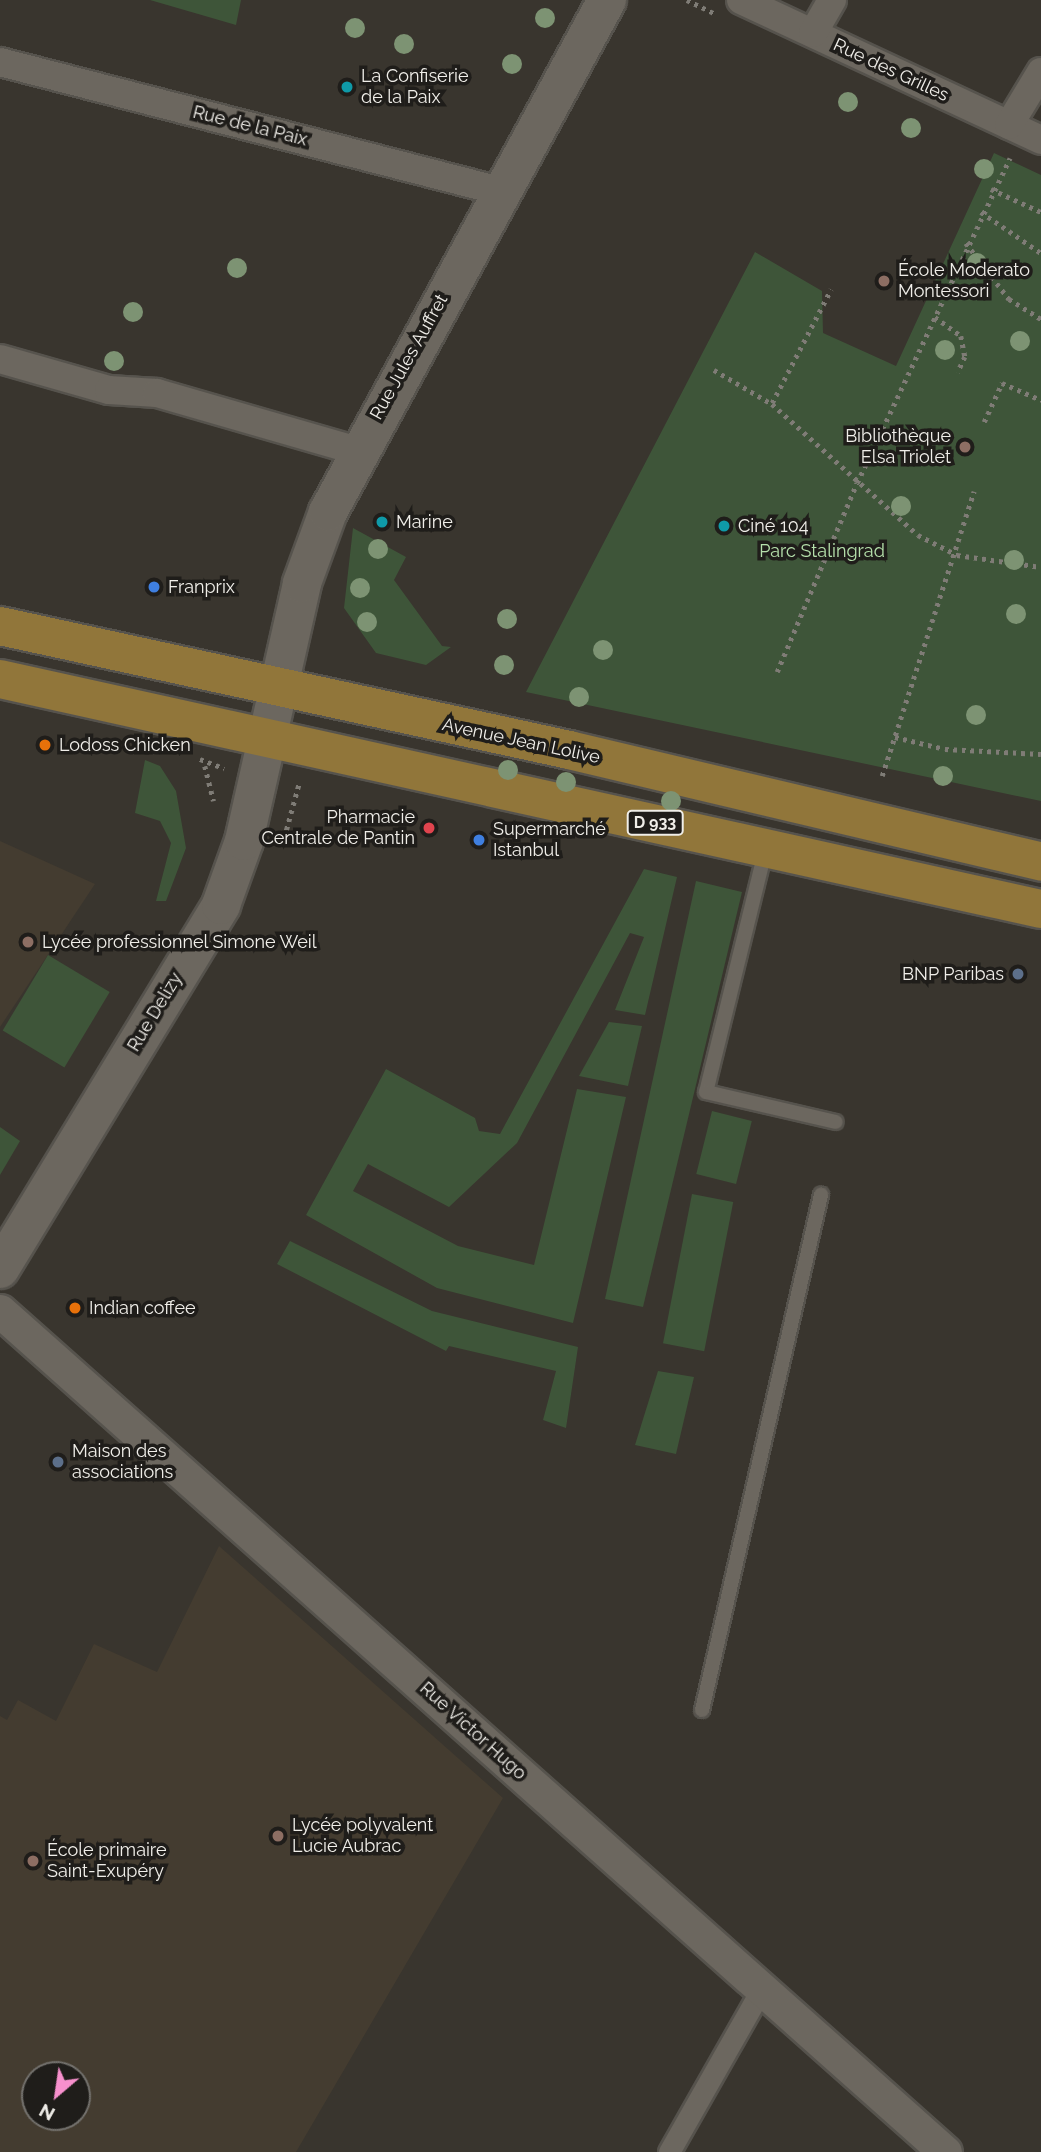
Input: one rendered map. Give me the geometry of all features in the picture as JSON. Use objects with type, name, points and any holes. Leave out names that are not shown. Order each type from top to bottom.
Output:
[{"type":"main road","name":"Rue Jules Auffret","points":[[270,738],[302,583],[358,451],[607,0]]},
{"type":"main road","name":"Avenue Jean Lolive","points":[[0,626],[280,687],[1041,862]]},
{"type":"main road","name":"D 933","points":[[0,679],[766,846],[1041,909]]},
{"type":"main road","name":"Rue Delizy","points":[[0,1269],[221,905],[270,738]]},
{"type":"street","name":"Rue des Grilles","points":[[741,0],[1041,140]]},
{"type":"street","points":[[813,33],[832,0]]},
{"type":"street","name":"Rue de la Paix","points":[[0,62],[500,191]]},
{"type":"street","points":[[1009,125],[1041,72]]},
{"type":"street","points":[[0,359],[109,390],[157,393],[358,451]]},
{"type":"street","name":"Rue Victor Hugo","points":[[0,1311],[943,2151]]},
{"type":"street","points":[[669,2152],[761,1990]]},
{"type":"lane","points":[[766,846],[706,1092],[836,1122]]},
{"type":"lane","points":[[702,1710],[821,1195]]},
{"type":"path","points":[[777,672],[857,483],[935,317],[990,189],[1010,158]]},
{"type":"path","points":[[990,189],[1041,212]]},
{"type":"path","points":[[980,212],[1041,253]]},
{"type":"path","points":[[966,243],[1009,299],[1041,319]]},
{"type":"path","points":[[772,404],[831,289]]},
{"type":"path","points":[[935,317],[961,336],[965,356],[958,372]]},
{"type":"path","points":[[713,370],[772,404],[909,529],[957,555],[1041,567]]},
{"type":"path","points":[[984,422],[1002,383],[1041,400]]},
{"type":"path","points":[[883,776],[957,555],[974,492]]},
{"type":"path","points":[[895,737],[944,749],[1041,754]]},
{"type":"shaded area","name":"Lycée professionnel Simone Weil","points":[[0,841],[95,884],[0,1027]]},
{"type":"shaded area","name":"Lycée polyvalent Lucie Aubrac","points":[[219,1546],[503,1798],[296,2152],[0,2152],[0,1716],[7,1720],[18,1700],[56,1721],[94,1644],[157,1672]]},
{"type":"green space","points":[[150,0],[241,0],[236,25]]},
{"type":"green space","name":"Parc Stalingrad","points":[[994,153],[1041,175],[1041,801],[526,692],[755,252],[822,291],[823,333],[896,366]]},
{"type":"green space","points":[[353,528],[406,557],[394,580],[442,646],[451,647],[426,665],[376,653],[344,608]]},
{"type":"green space","points":[[145,760],[160,766],[176,791],[186,848],[166,901],[156,901],[171,843],[160,821],[135,813]]},
{"type":"green space","points":[[644,869],[677,877],[645,1015],[615,1010],[644,937],[630,933],[517,1143],[449,1207],[368,1164],[353,1191],[458,1246],[534,1265],[577,1089],[626,1097],[573,1323],[437,1288],[306,1215],[386,1069],[475,1118],[479,1131],[500,1134]]},
{"type":"green space","points":[[696,881],[742,892],[643,1307],[605,1299]]},
{"type":"green space","points":[[48,955],[110,992],[64,1068],[3,1030]]},
{"type":"green space","points":[[609,1022],[642,1026],[628,1086],[579,1076]]},
{"type":"green space","points":[[712,1111],[752,1121],[736,1184],[696,1174]]},
{"type":"green space","points":[[0,1127],[20,1141],[0,1175]]},
{"type":"green space","points":[[692,1194],[733,1202],[704,1351],[663,1343]]},
{"type":"green space","points":[[290,1241],[432,1311],[578,1347],[566,1428],[543,1420],[556,1371],[449,1346],[446,1351],[277,1264]]},
{"type":"green space","points":[[658,1371],[694,1377],[676,1454],[635,1445]]},
{"type":"place","name":"La Confiserie de la Paix","points":[[347,87]]},
{"type":"place","name":"École Moderato Montessori","points":[[884,281]]},
{"type":"place","name":"Bibliothèque Elsa Triolet","points":[[965,447]]},
{"type":"place","name":"Marine","points":[[382,522]]},
{"type":"place","name":"Ciné 104","points":[[724,526]]},
{"type":"place","name":"Franprix","points":[[154,587]]},
{"type":"place","name":"Lodoss Chicken","points":[[45,745]]},
{"type":"place","name":"Pharmacie Centrale de Pantin","points":[[429,828]]},
{"type":"place","name":"Supermarché Istanbul","points":[[479,840]]},
{"type":"place","name":"Lycée professionnel Simone Weil","points":[[28,942]]},
{"type":"place","name":"BNP Paribas","points":[[1018,974]]},
{"type":"place","name":"Indian coffee","points":[[75,1308]]},
{"type":"place","name":"Maison des associations","points":[[58,1462]]},
{"type":"place","name":"Lycée polyvalent Lucie Aubrac","points":[[278,1836]]},
{"type":"place","name":"École primaire Saint-Exupéry","points":[[33,1861]]}]
